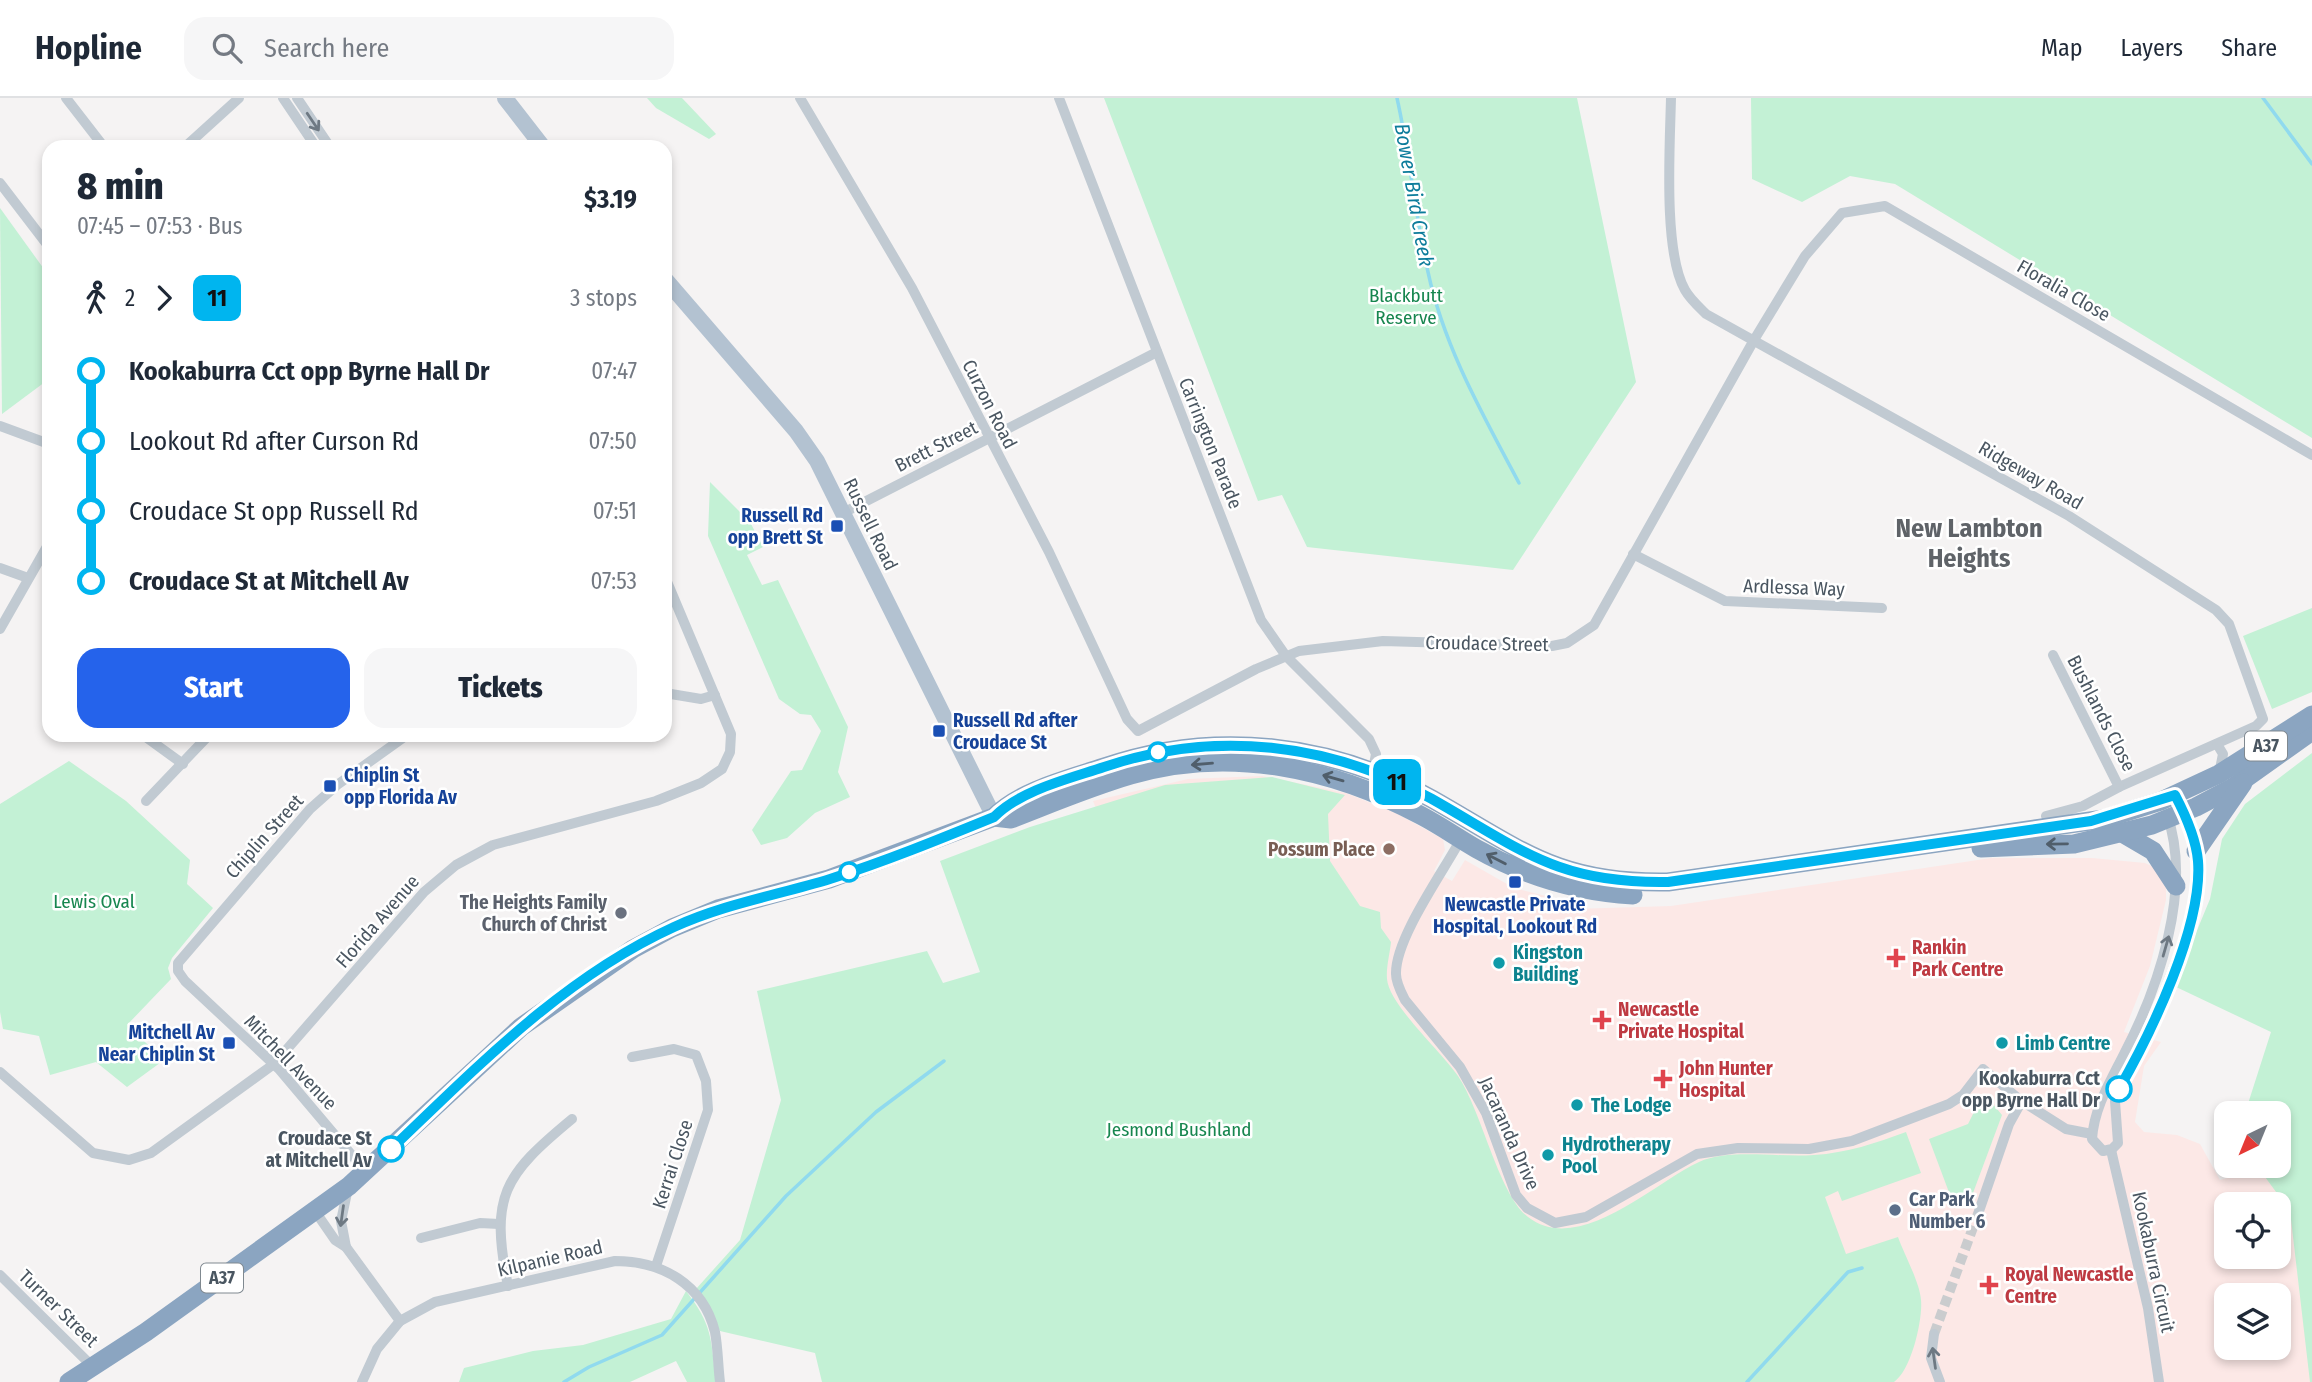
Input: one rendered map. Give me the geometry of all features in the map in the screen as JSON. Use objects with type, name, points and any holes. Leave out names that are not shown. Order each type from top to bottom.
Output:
[{"type":"highway","name":"A37","points":[[994,817],[1011,819],[1132,775],[1179,766],[1244,764],[1310,771],[1351,783],[1559,869],[1629,883],[1668,882],[2172,807],[2219,774],[2245,769],[2312,715]]},
{"type":"highway","name":"A37","points":[[69,1382],[146,1332],[366,1172],[521,1027],[633,949],[672,928],[718,909],[840,875],[994,817],[1007,805],[1123,760],[1187,746],[1226,744],[1317,753],[1373,770],[1465,830],[1512,867],[1593,892],[1669,895],[1966,850],[2074,844],[2124,834],[2312,732]]},
{"type":"highway","points":[[2196,850],[2206,832],[2232,802],[2245,769]]},
{"type":"highway","points":[[2124,834],[2154,850],[2176,886]]},
{"type":"main road","points":[[505,98],[538,140]]},
{"type":"main road","name":"Russell Road","points":[[672,287],[804,440],[994,817]]},
{"type":"main road","points":[[977,782],[996,795],[1019,800]]},
{"type":"street","points":[[66,98],[99,140]]},
{"type":"street","points":[[193,140],[239,98]]},
{"type":"street","points":[[283,98],[311,140]]},
{"type":"street","points":[[297,98],[325,140]]},
{"type":"street","name":"Curzon Road","points":[[800,98],[912,288],[1049,552],[1127,719],[1138,731]]},
{"type":"street","name":"Carrington Parade","points":[[1059,98],[1261,620],[1286,656],[1369,739],[1376,754],[1373,770]]},
{"type":"street","name":"Ridgeway Road","points":[[1671,98],[1675,267],[1685,291],[1706,314],[2069,516],[2216,610],[2228,624],[2263,719],[2256,726],[2119,787],[2083,806],[2046,816]]},
{"type":"street","points":[[0,183],[42,238]]},
{"type":"street","name":"Floralia Close","points":[[1805,256],[1842,213],[1885,206],[2312,455]]},
{"type":"street","name":"Croudace Street","points":[[1138,731],[1286,656],[1316,647],[1373,641],[1552,646],[1567,643],[1594,625],[1754,340],[1805,256]]},
{"type":"street","name":"Brett Street","points":[[843,513],[1157,352]]},
{"type":"street","points":[[0,426],[42,441]]},
{"type":"street","name":"Ardlessa Way","points":[[1633,554],[1725,601],[1882,608]]},
{"type":"street","points":[[0,629],[42,555]]},
{"type":"street","points":[[0,568],[28,578]]},
{"type":"street","name":"Florida Avenue","points":[[0,1072],[93,1153],[130,1160],[161,1147],[274,1064],[425,892],[474,853],[507,840],[656,801],[713,778],[727,761],[731,743],[729,726],[672,594]]},
{"type":"street","name":"Bushlands Close","points":[[2053,655],[2119,787]]},
{"type":"street","points":[[672,693],[701,699],[715,695]]},
{"type":"street","points":[[2222,741],[2245,769]]},
{"type":"street","points":[[2219,774],[2223,754],[2222,741]]},
{"type":"street","points":[[153,742],[183,764]]},
{"type":"street","points":[[146,801],[203,742]]},
{"type":"street","name":"Chiplin Street","points":[[185,981],[178,971],[180,959],[295,825],[323,796],[397,742]]},
{"type":"street","points":[[2172,807],[2196,850],[2198,873],[2193,918],[2151,1025],[2119,1089],[2115,1101],[2119,1140],[2111,1150],[2096,1147],[2094,1131],[2097,1108],[2135,1031],[2157,978],[2174,911],[2176,886],[2172,807]]},
{"type":"street","name":"Jacaranda Drive","points":[[1465,830],[1403,943],[1396,974],[1398,987],[1405,1000],[1443,1043],[1467,1079],[1486,1113],[1516,1195],[1527,1208],[1555,1223],[1586,1217],[1662,1171],[1697,1154],[1738,1148],[1809,1149],[1852,1141],[1949,1104],[1963,1095],[1983,1069],[2022,1103]]},
{"type":"street","name":"Mitchell Avenue","points":[[185,981],[274,1064],[366,1172]]},
{"type":"street","name":"Kerrai Close","points":[[632,1057],[674,1048],[696,1055],[708,1095],[701,1137],[656,1266]]},
{"type":"street","points":[[1979,1211],[2009,1124],[2022,1103],[2066,1129],[2094,1131],[2104,1124],[2116,1128]]},
{"type":"street","points":[[508,1286],[499,1224],[506,1192],[522,1163],[572,1119]]},
{"type":"street","name":"Kookaburra Circuit","points":[[2111,1150],[2148,1308],[2159,1382]]},
{"type":"street","points":[[346,1247],[341,1221],[349,1185]]},
{"type":"street","points":[[315,1211],[335,1240],[346,1247],[400,1321],[377,1349],[362,1382]]},
{"type":"street","points":[[421,1238],[480,1223],[499,1224]]},
{"type":"street","name":"Kilpanie Road","points":[[400,1321],[435,1302],[615,1261],[656,1266],[682,1280],[704,1304],[715,1332],[720,1382]]},
{"type":"street","name":"Turner Street","points":[[0,1275],[93,1367]]},
{"type":"street","points":[[1934,1334],[1931,1358],[1940,1382]]},
{"type":"shaded area","name":"John Hunter Hospital","points":[[1262,776],[1346,793],[1396,813],[1443,839],[1445,850],[1434,871],[1452,881],[1465,860],[1514,888],[1546,896],[1573,909],[1671,906],[1991,858],[2092,858],[2145,863],[2156,868],[2166,888],[2166,900],[2150,966],[2124,1032],[2161,1042],[2144,1066],[2135,1122],[2144,1132],[2177,1135],[2200,1144],[2214,1169],[2214,1178],[2291,1178],[2291,1176],[2312,1382],[1791,1382],[1225,1149],[1152,947],[1093,801],[1188,779]]},
{"type":"green space","points":[[647,98],[682,98],[716,134],[709,139],[656,108]]},
{"type":"green space","name":"Blackbutt Reserve","points":[[1104,98],[1577,98],[1636,382],[1513,570],[1307,547],[1282,495],[1258,501]]},
{"type":"green space","points":[[1751,98],[2312,98],[2312,438],[1895,184],[1850,176],[1802,202],[1752,179]]},
{"type":"green space","points":[[0,208],[42,266],[42,384],[2,414]]},
{"type":"green space","points":[[710,482],[750,522],[763,547],[747,555],[762,585],[778,580],[848,727],[838,772],[850,797],[815,813],[787,838],[761,845],[752,830],[791,771],[802,770],[821,731],[811,715],[800,714],[779,699],[708,536]]},
{"type":"green space","points":[[2312,608],[2312,692],[2272,709],[2243,636]]},
{"type":"green space","points":[[2312,753],[2312,1382],[2291,1220],[2291,1192],[2276,1192],[2266,1178],[2291,1178],[2291,1101],[2249,1101],[2271,1032],[2174,986],[2210,899],[2222,839],[2245,804]]},
{"type":"green space","name":"Lewis Oval","points":[[69,761],[126,801],[190,860],[187,884],[213,908],[172,958],[168,968],[171,979],[127,1025],[164,1060],[127,1087],[96,1062],[50,1075],[39,1036],[3,1029],[0,1012],[0,804]]},
{"type":"green space","name":"Jesmond Bushland","points":[[1272,777],[1345,795],[1328,814],[1330,861],[1360,906],[1380,912],[1381,928],[1391,942],[1387,974],[1390,990],[1406,1015],[1458,1076],[1467,1091],[1508,1191],[1528,1217],[1548,1227],[1570,1228],[1592,1223],[1615,1212],[1680,1172],[1711,1158],[1740,1154],[1826,1154],[1861,1147],[1906,1132],[1921,1173],[1842,1201],[1838,1191],[1825,1197],[1846,1254],[1898,1237],[1911,1268],[1920,1293],[1920,1320],[1911,1356],[1900,1376],[1894,1382],[822,1382],[815,1353],[720,1331],[696,1289],[740,1240],[781,1100],[757,991],[927,951],[943,983],[980,972],[940,861],[1030,827],[1165,785]]},
{"type":"green space","points":[[1992,1103],[2002,1115],[1973,1193],[1950,1195],[1929,1139],[1968,1124],[1978,1104]]},
{"type":"green space","points":[[686,1291],[695,1303],[709,1333],[716,1382],[687,1382],[676,1361],[630,1382],[459,1382],[464,1368],[533,1351],[583,1345],[671,1319]]},
{"type":"waterway","name":"Bower Bird Creek","points":[[1397,98],[1423,251],[1435,300],[1454,354],[1519,483]]},
{"type":"waterway","points":[[2263,98],[2312,164]]},
{"type":"waterway","points":[[564,1382],[589,1367],[662,1335],[786,1196],[876,1112],[944,1061]]},
{"type":"waterway","points":[[1747,1382],[1848,1272],[1862,1268]]},
{"type":"tunnel","points":[[1934,1334],[1979,1211]]},
{"type":"bus line","name":"11","points":[[391,1149],[521,1027],[596,973],[672,928],[718,909],[829,879],[896,857],[994,817],[1007,805],[1043,789],[1123,760],[1187,746],[1226,744],[1317,753],[1373,770],[1430,799],[1520,852],[1559,869],[1593,878],[1629,883],[1668,882],[2104,819],[2175,795],[2190,828],[2198,861],[2193,918],[2151,1025],[2119,1089]]},
{"type":"place","name":"Russell Rd opp Brett St","points":[[837,526]]},
{"type":"place","name":"Russell Rd after Croudace St","points":[[939,731]]},
{"type":"place","name":"Chiplin St opp Florida Av","points":[[330,786]]},
{"type":"place","name":"Possum Place","points":[[1389,849]]},
{"type":"place","name":"Newcastle Private Hospital, Lookout Rd","points":[[1515,882]]},
{"type":"place","name":"The Heights Family Church of Christ","points":[[621,913]]},
{"type":"place","name":"Rankin Park Centre","points":[[1896,958]]},
{"type":"place","name":"Kingston Building","points":[[1499,963]]},
{"type":"place","name":"Newcastle Private Hospital","points":[[1602,1020]]},
{"type":"place","name":"Mitchell Av Near Chiplin St","points":[[229,1043]]},
{"type":"place","name":"Limb Centre","points":[[2002,1043]]},
{"type":"place","name":"John Hunter Hospital","points":[[1663,1079]]},
{"type":"place","name":"Kookaburra Cct opp Byrne Hall Dr","points":[[2119,1089]]},
{"type":"place","name":"The Lodge","points":[[1577,1105]]},
{"type":"place","name":"Croudace St at Mitchell Av","points":[[391,1149]]},
{"type":"place","name":"Hydrotherapy Pool","points":[[1548,1155]]},
{"type":"place","name":"Car Park Number 6","points":[[1895,1210]]},
{"type":"place","name":"Royal Newcastle Centre","points":[[1989,1285]]},
{"type":"district","name":"New Lambton Heights","points":[[1969,543]]}]
